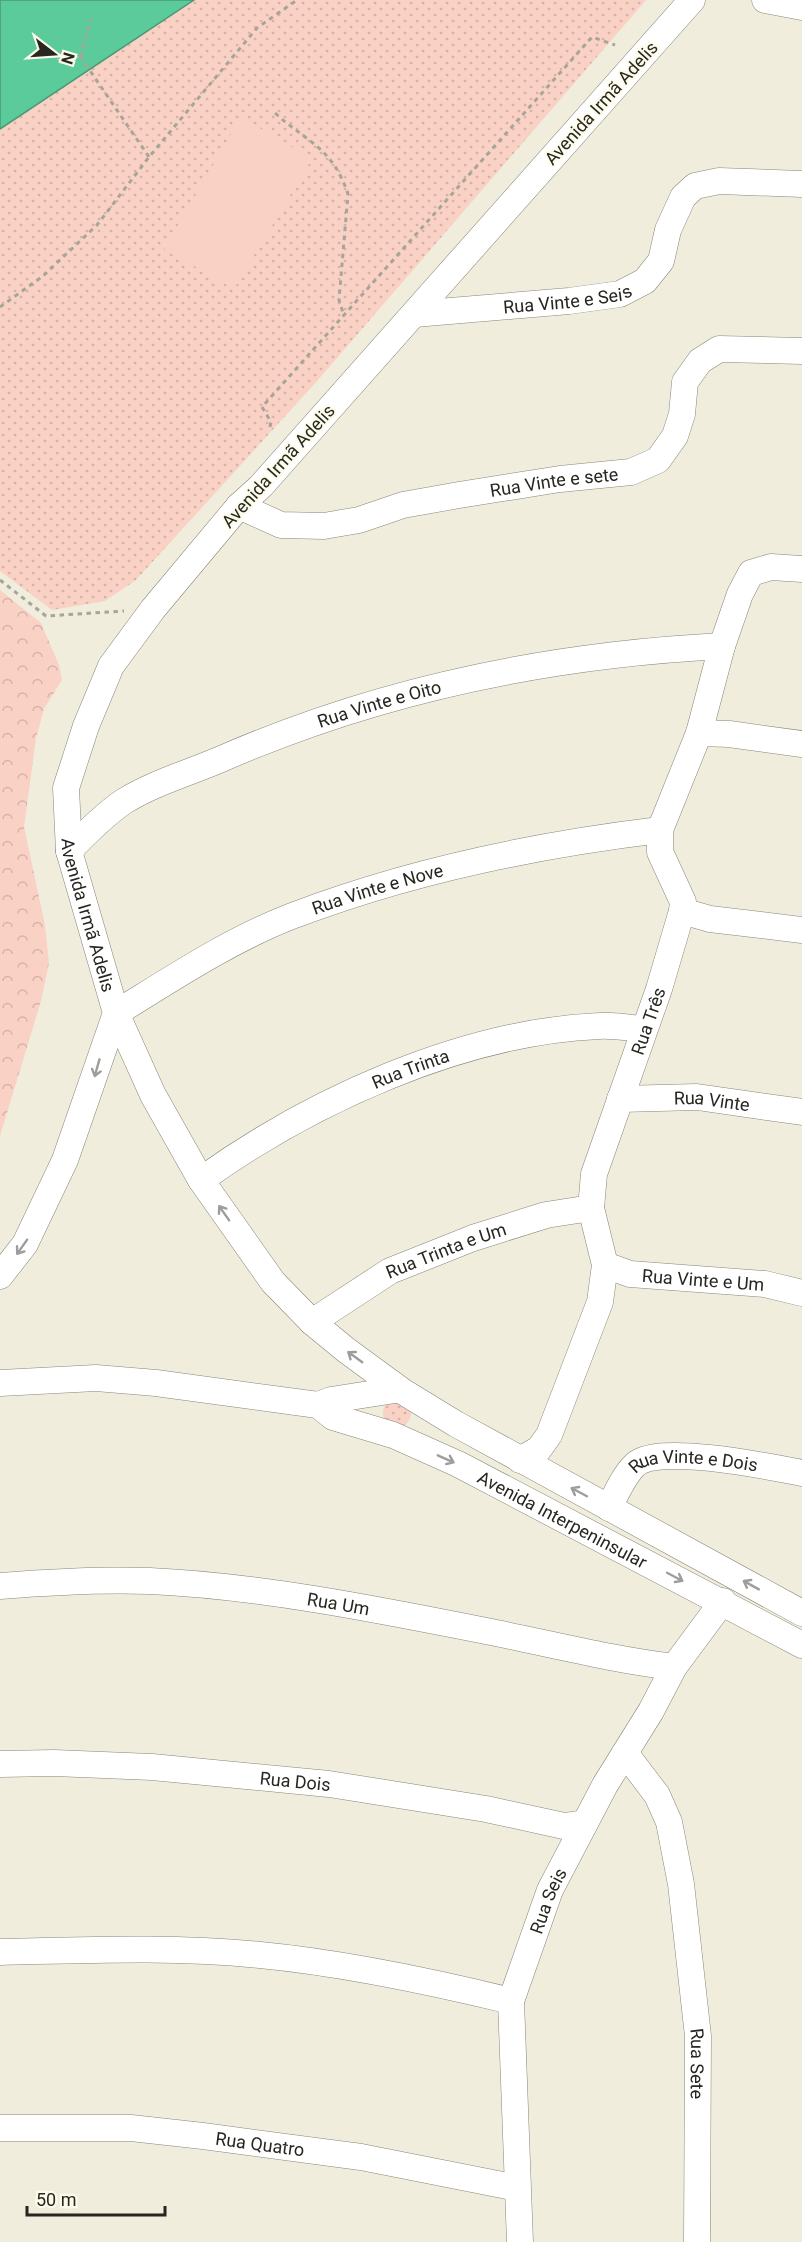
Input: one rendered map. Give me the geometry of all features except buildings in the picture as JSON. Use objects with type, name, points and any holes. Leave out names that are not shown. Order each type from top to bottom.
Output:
[{"type":"street","name":"Avenida Irmã Adelis","points":[[402,1392],[312,1322],[273,1282],[201,1180],[153,1095],[116,1013],[69,851],[66,788],[86,726],[111,666],[153,609],[239,507],[261,486],[692,0]]},
{"type":"street","points":[[765,0],[802,8]]},
{"type":"street","name":"Rua Vinte e Seis","points":[[414,314],[569,301],[620,294],[645,281],[661,261],[672,222],[683,197],[695,186],[719,181],[802,184]]},
{"type":"street","name":"Rua Vinte e sete","points":[[239,507],[281,525],[324,526],[360,520],[403,505],[459,495],[560,479],[631,472],[658,460],[675,436],[682,414],[685,382],[700,361],[719,349],[802,351]]},
{"type":"street","name":"Rua Três","points":[[520,1460],[540,1449],[549,1435],[600,1302],[605,1264],[591,1208],[594,1174],[680,925],[682,911],[683,902],[660,852],[660,830],[699,733],[722,646],[740,594],[751,573],[771,567],[802,569]]},
{"type":"street","name":"Rua Vinte e Oito","points":[[69,851],[100,820],[125,801],[240,750],[350,709],[499,672],[642,650],[722,646]]},
{"type":"street","points":[[699,733],[729,734],[802,744]]},
{"type":"street","name":"Rua Vinte e Nove","points":[[116,1013],[194,965],[291,917],[410,878],[526,849],[660,830]]},
{"type":"street","points":[[682,911],[710,919],[802,930]]},
{"type":"street","name":"Avenida Irmã Adelis","points":[[0,1276],[25,1244],[65,1160],[116,1013]]},
{"type":"street","name":"Rua Trinta","points":[[201,1180],[243,1150],[295,1119],[368,1086],[450,1054],[538,1033],[600,1026],[644,1029]]},
{"type":"street","name":"Rua Vinte","points":[[620,1099],[698,1097],[802,1112]]},
{"type":"street","name":"Rua Trinta e Um","points":[[312,1322],[390,1271],[473,1238],[546,1215],[591,1208]]},
{"type":"street","name":"Rua Vinte e Um","points":[[605,1264],[630,1274],[765,1284],[802,1293]]},
{"type":"street","name":"Avenida Interpeninsular","points":[[0,1383],[96,1378],[156,1383],[318,1406],[333,1417],[389,1434],[458,1464],[723,1601],[802,1645]]},
{"type":"street","points":[[402,1392],[418,1406],[418,1421],[408,1432],[389,1434],[376,1422],[375,1408],[382,1396],[402,1392]]},
{"type":"street","name":"Avenida Interpeninsular","points":[[318,1406],[332,1400],[402,1392],[520,1460],[802,1613]]},
{"type":"street","name":"Rua Vinte e Dois","points":[[609,1508],[636,1463],[655,1456],[756,1464],[802,1473]]},
{"type":"street","name":"Rua Um","points":[[0,1586],[81,1580],[151,1581],[213,1587],[334,1604],[632,1662],[674,1667]]},
{"type":"street","name":"Rua Seis","points":[[520,2242],[511,2001],[550,1890],[585,1823],[674,1667],[723,1601]]},
{"type":"street","name":"Rua Sete","points":[[625,1754],[657,1795],[665,1813],[681,1884],[698,2036],[697,2242]]},
{"type":"street","name":"Rua Dois","points":[[0,1764],[54,1763],[152,1767],[329,1784],[486,1809],[564,1826],[585,1823]]},
{"type":"street","points":[[0,1952],[154,1949],[260,1955],[391,1974],[511,2001]]},
{"type":"street","name":"Rua Quatro","points":[[0,2128],[131,2128],[203,2136],[361,2157],[517,2188]]},
{"type":"path","points":[[0,307],[43,276],[97,225],[149,157],[257,28],[297,0]]},
{"type":"path","points":[[80,56],[91,19]]},
{"type":"path","points":[[270,427],[271,422],[262,407],[592,37],[615,45]]},
{"type":"path","points":[[45,51],[80,56],[149,157]]},
{"type":"path","points":[[275,112],[327,153],[343,178],[348,194],[339,300],[344,316]]},
{"type":"path","points":[[0,580],[46,616],[153,609]]},
{"type":"green space","points":[[0,0],[646,0],[318,380],[136,580],[105,601],[52,610],[0,571]]},
{"type":"green space","points":[[241,117],[312,159],[234,289],[164,249]]},
{"type":"green space","points":[[0,590],[41,623],[59,665],[62,680],[44,709],[36,738],[24,827],[45,925],[49,963],[41,1001],[0,1136]]},
{"type":"green space","points":[[397,1399],[407,1403],[411,1413],[407,1423],[397,1427],[387,1423],[383,1413],[387,1403]]},
{"type":"shaded area","points":[[0,0],[194,0],[0,129]]}]
